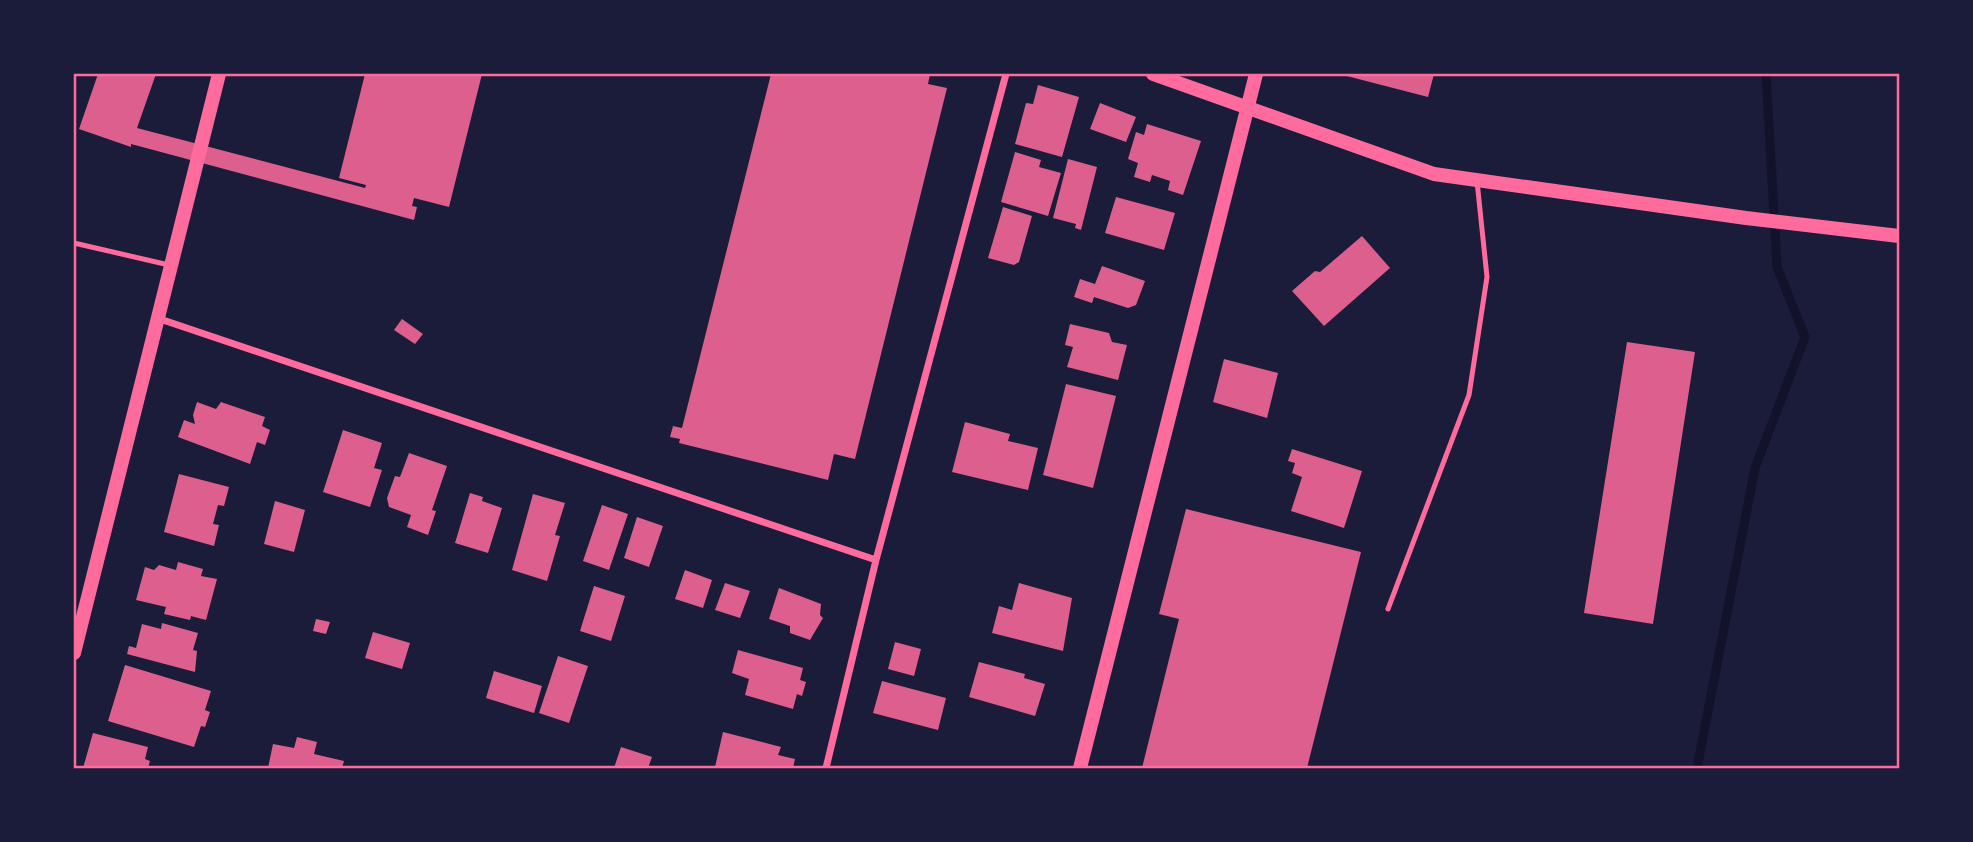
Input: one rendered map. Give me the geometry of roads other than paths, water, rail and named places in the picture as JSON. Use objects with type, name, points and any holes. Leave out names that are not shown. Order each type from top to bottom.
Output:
[{"type":"main road","points":[[74,653],[219,74]]},
{"type":"main road","points":[[1153,74],[1434,174],[1811,227],[1899,236]]},
{"type":"main road","points":[[1080,768],[1256,74]]},
{"type":"street","points":[[826,768],[876,561],[1006,74]]},
{"type":"street","points":[[156,317],[876,561]]},
{"type":"lane","points":[[1388,609],[1469,395],[1487,277],[1476,181]]},
{"type":"lane","points":[[74,243],[170,265]]},
{"type":"waterway","points":[[1697,768],[1755,468],[1805,337],[1777,267],[1766,74]]}]
